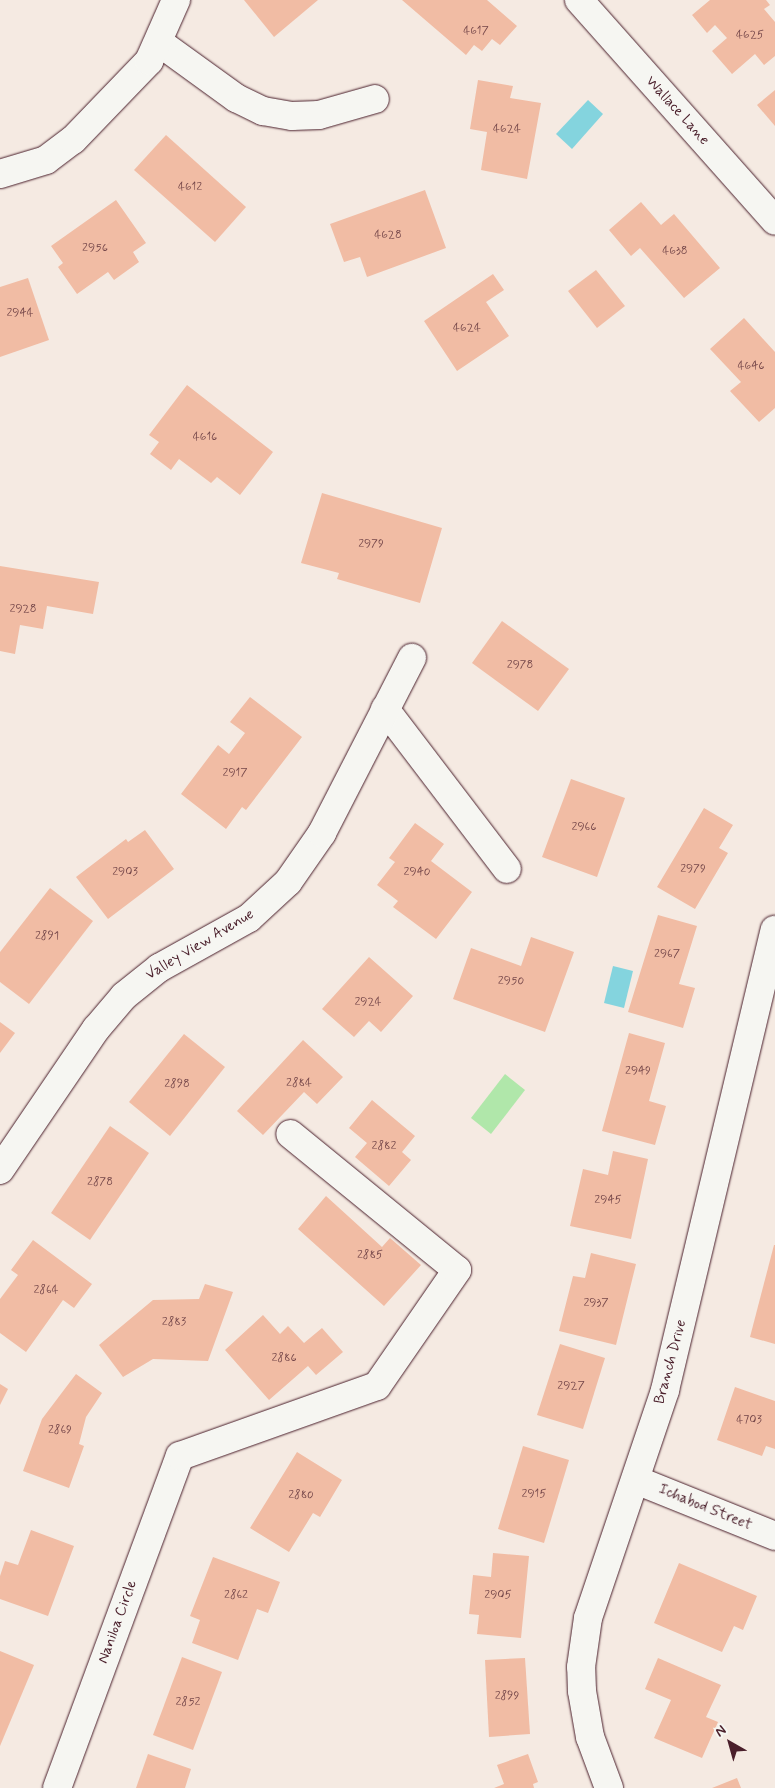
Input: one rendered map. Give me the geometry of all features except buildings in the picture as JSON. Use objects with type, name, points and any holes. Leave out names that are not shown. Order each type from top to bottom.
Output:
[{"type":"street","points":[[0,174],[46,160],[65,148],[136,77],[160,42],[176,0]]},
{"type":"street","name":"Wallace Lane","points":[[578,0],[775,221]]},
{"type":"street","points":[[160,42],[236,98],[263,111],[292,116],[319,115],[374,99]]},
{"type":"street","name":"Valley View Avenue","points":[[0,1170],[96,1029],[124,996],[159,968],[249,918],[288,882],[322,833],[412,658]]},
{"type":"street","points":[[385,709],[507,869]]},
{"type":"street","name":"Branch Drive","points":[[608,1788],[590,1737],[581,1667],[594,1593],[636,1480],[673,1360],[769,985],[775,930]]},
{"type":"street","name":"Naniloa Circle","points":[[57,1788],[180,1456],[377,1386],[457,1270],[290,1134]]},
{"type":"street","name":"Ichabod Street","points":[[636,1480],[775,1536]]},
{"type":"green space","points":[[505,1074],[525,1090],[491,1134],[471,1118]]},
{"type":"water","points":[[588,100],[603,114],[572,149],[556,134]]},
{"type":"water","points":[[613,966],[633,971],[624,1008],[604,1003]]}]
